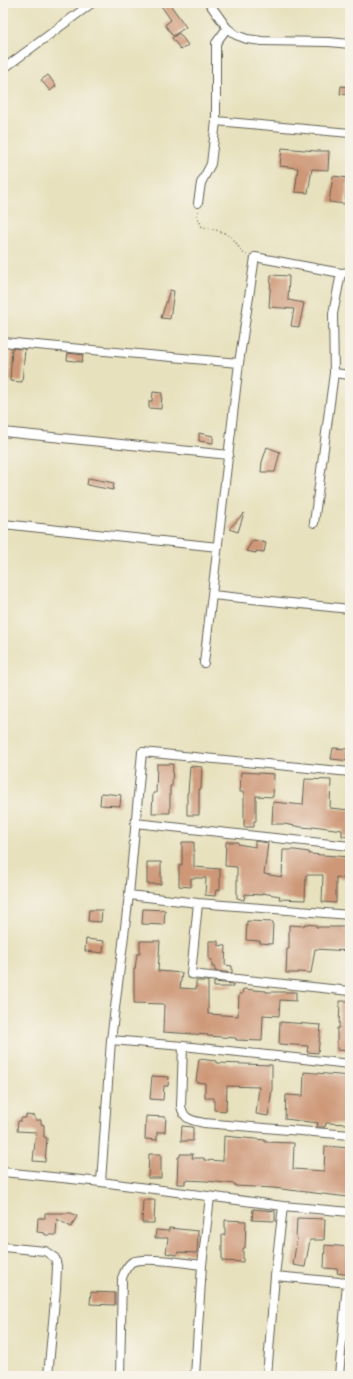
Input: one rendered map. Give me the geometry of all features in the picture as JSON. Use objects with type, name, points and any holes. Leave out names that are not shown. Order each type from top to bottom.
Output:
[{"type":"street","points":[[3,69],[92,3]]},
{"type":"street","points":[[209,3],[227,28],[236,35],[247,39],[262,41],[329,42],[350,44]]},
{"type":"street","points":[[198,203],[201,183],[211,164],[216,121],[216,43],[227,28]]},
{"type":"street","points":[[216,121],[350,133]]},
{"type":"street","points":[[204,663],[239,363],[255,257],[340,273],[350,272]]},
{"type":"street","points":[[314,523],[334,373],[333,314],[340,273]]},
{"type":"street","points":[[3,342],[239,363]]},
{"type":"street","points":[[334,373],[350,375]]},
{"type":"street","points":[[3,432],[229,455]]},
{"type":"street","points":[[3,524],[218,547]]},
{"type":"street","points":[[212,595],[350,609]]},
{"type":"street","points":[[101,1182],[111,1040],[128,895],[142,752],[350,772]]},
{"type":"street","points":[[135,824],[350,846]]},
{"type":"street","points":[[128,895],[198,903],[350,915]]},
{"type":"street","points":[[198,903],[192,974],[350,991]]},
{"type":"street","points":[[111,1040],[183,1046],[350,1064]]},
{"type":"street","points":[[183,1046],[181,1106],[186,1118],[204,1123],[350,1135]]},
{"type":"street","points":[[3,1172],[101,1182],[283,1206],[350,1212]]},
{"type":"street","points":[[195,1376],[202,1265],[210,1197]]},
{"type":"street","points":[[267,1376],[275,1276],[283,1206]]},
{"type":"street","points":[[3,1247],[45,1251],[50,1253],[55,1258],[57,1266],[56,1289],[48,1376]]},
{"type":"street","points":[[120,1376],[122,1278],[126,1269],[132,1262],[142,1260],[202,1265]]},
{"type":"street","points":[[275,1276],[348,1283],[339,1376]]},
{"type":"path","points":[[198,203],[197,216],[202,227],[218,230],[232,238],[243,253],[255,257]]},
{"type":"building","points":[[159,3],[169,3],[186,27],[173,36],[165,25],[171,20]]},
{"type":"building","points":[[179,33],[188,45],[181,50],[172,38]]},
{"type":"building","points":[[48,75],[56,86],[50,91],[41,80]]},
{"type":"building","points":[[341,86],[350,87],[350,95],[340,94]]},
{"type":"building","points":[[282,148],[329,151],[328,170],[312,169],[308,193],[295,192],[298,168],[280,166]]},
{"type":"building","points":[[333,176],[348,178],[345,204],[329,202]]},
{"type":"building","points":[[271,275],[289,276],[288,300],[304,303],[299,327],[291,326],[294,309],[269,307]]},
{"type":"building","points":[[170,290],[174,291],[170,319],[161,318]]},
{"type":"building","points":[[12,348],[25,349],[22,382],[10,381]]},
{"type":"building","points":[[68,353],[83,355],[82,362],[67,360]]},
{"type":"building","points":[[153,392],[162,393],[161,409],[149,408],[149,401],[152,401]]},
{"type":"building","points":[[199,433],[213,436],[213,443],[199,441]]},
{"type":"building","points":[[267,447],[280,452],[275,472],[261,472],[262,462]]},
{"type":"building","points":[[88,478],[114,483],[113,490],[87,485]]},
{"type":"building","points":[[244,513],[238,532],[229,529]]},
{"type":"building","points":[[253,540],[266,543],[264,552],[256,551],[256,553],[246,551]]},
{"type":"building","points":[[333,748],[350,749],[350,761],[331,759]]},
{"type":"building","points":[[157,764],[173,764],[172,786],[170,786],[170,813],[152,813],[153,793],[156,793]]},
{"type":"building","points":[[190,766],[202,767],[201,789],[199,789],[199,815],[187,815],[187,793]]},
{"type":"building","points":[[241,772],[274,774],[273,797],[256,796],[256,821],[254,821],[254,827],[244,827],[244,792],[240,792]]},
{"type":"building","points":[[305,779],[331,780],[330,808],[350,810],[350,837],[342,836],[342,830],[313,826],[313,828],[272,824],[273,802],[303,805]]},
{"type":"building","points":[[101,793],[121,795],[120,806],[100,805]]},
{"type":"building","points":[[255,841],[268,843],[264,874],[282,877],[283,850],[295,850],[309,852],[309,854],[350,857],[350,879],[336,877],[336,903],[322,902],[323,875],[306,875],[305,900],[279,899],[280,896],[262,893],[262,895],[245,894],[244,900],[237,898],[237,867],[225,866],[226,842],[238,842],[238,844],[255,847]]},
{"type":"building","points":[[182,842],[194,842],[194,867],[220,869],[220,890],[216,890],[215,896],[205,895],[206,878],[191,878],[191,887],[179,886],[179,865],[182,865]]},
{"type":"building","points":[[147,862],[161,862],[161,884],[147,884]]},
{"type":"building","points":[[143,909],[165,910],[164,925],[142,924]]},
{"type":"building","points":[[89,910],[102,910],[101,922],[88,921]]},
{"type":"building","points":[[247,921],[273,922],[272,944],[246,940]]},
{"type":"building","points":[[304,924],[316,925],[316,927],[345,927],[345,930],[350,930],[350,951],[315,949],[311,973],[286,973],[287,949],[289,949],[289,925],[304,926]]},
{"type":"building","points":[[86,939],[104,941],[103,953],[85,951]]},
{"type":"building","points":[[140,941],[160,941],[158,971],[182,973],[180,988],[196,989],[196,981],[208,981],[208,1014],[238,1016],[239,994],[242,994],[243,989],[266,992],[296,992],[296,1001],[280,1000],[279,1016],[263,1015],[262,1041],[236,1040],[236,1038],[163,1032],[164,1004],[134,1003],[134,969],[137,954],[140,954]]},
{"type":"building","points":[[209,941],[218,941],[218,945],[226,946],[225,965],[232,966],[232,973],[215,971],[215,967],[212,967],[212,960],[209,959]]},
{"type":"building","points":[[214,982],[233,984],[233,987],[214,987]]},
{"type":"building","points":[[340,1001],[350,1001],[349,1051],[337,1050],[337,1028],[339,1028]]},
{"type":"building","points":[[280,1022],[321,1025],[318,1053],[307,1052],[308,1046],[279,1044]]},
{"type":"building","points":[[199,1059],[216,1061],[216,1063],[272,1065],[272,1089],[268,1116],[256,1114],[259,1087],[227,1086],[226,1111],[214,1110],[214,1098],[205,1098],[205,1083],[196,1082]]},
{"type":"building","points":[[304,1072],[350,1076],[350,1124],[326,1123],[325,1127],[317,1127],[318,1123],[285,1119],[286,1095],[303,1096]]},
{"type":"building","points":[[152,1076],[169,1077],[168,1086],[164,1086],[163,1100],[150,1099]]},
{"type":"building","points":[[26,1115],[35,1116],[35,1120],[41,1120],[41,1124],[44,1125],[44,1137],[47,1138],[45,1162],[33,1161],[36,1132],[17,1131],[18,1121],[21,1121],[21,1118],[26,1118]]},
{"type":"building","points":[[146,1116],[166,1117],[165,1132],[157,1132],[157,1140],[145,1139]]},
{"type":"building","points":[[182,1126],[193,1127],[193,1141],[181,1141]]},
{"type":"building","points":[[224,1136],[265,1140],[265,1142],[294,1143],[293,1169],[324,1171],[325,1146],[350,1148],[348,1197],[273,1188],[235,1186],[235,1184],[206,1181],[185,1180],[185,1184],[177,1184],[178,1157],[180,1157],[180,1154],[193,1154],[192,1158],[223,1161]]},
{"type":"building","points":[[149,1154],[161,1154],[161,1178],[148,1178]]},
{"type":"building","points":[[143,1200],[155,1200],[154,1223],[142,1223]]},
{"type":"building","points":[[253,1209],[275,1211],[275,1221],[252,1220]]},
{"type":"building","points":[[45,1213],[71,1213],[77,1216],[71,1227],[57,1219],[56,1235],[45,1235],[45,1233],[37,1232],[38,1218],[45,1218]]},
{"type":"building","points":[[297,1218],[325,1219],[324,1240],[310,1240],[305,1267],[293,1265],[297,1238]]},
{"type":"building","points":[[225,1220],[246,1221],[243,1262],[222,1261],[222,1235],[225,1235]]},
{"type":"building","points":[[169,1228],[198,1231],[197,1253],[178,1252],[177,1255],[166,1253],[168,1238],[155,1238],[156,1230],[169,1231]]},
{"type":"building","points":[[325,1245],[350,1247],[349,1275],[337,1273],[338,1269],[324,1268]]},
{"type":"building","points":[[91,1292],[115,1293],[115,1305],[90,1304]]}]
